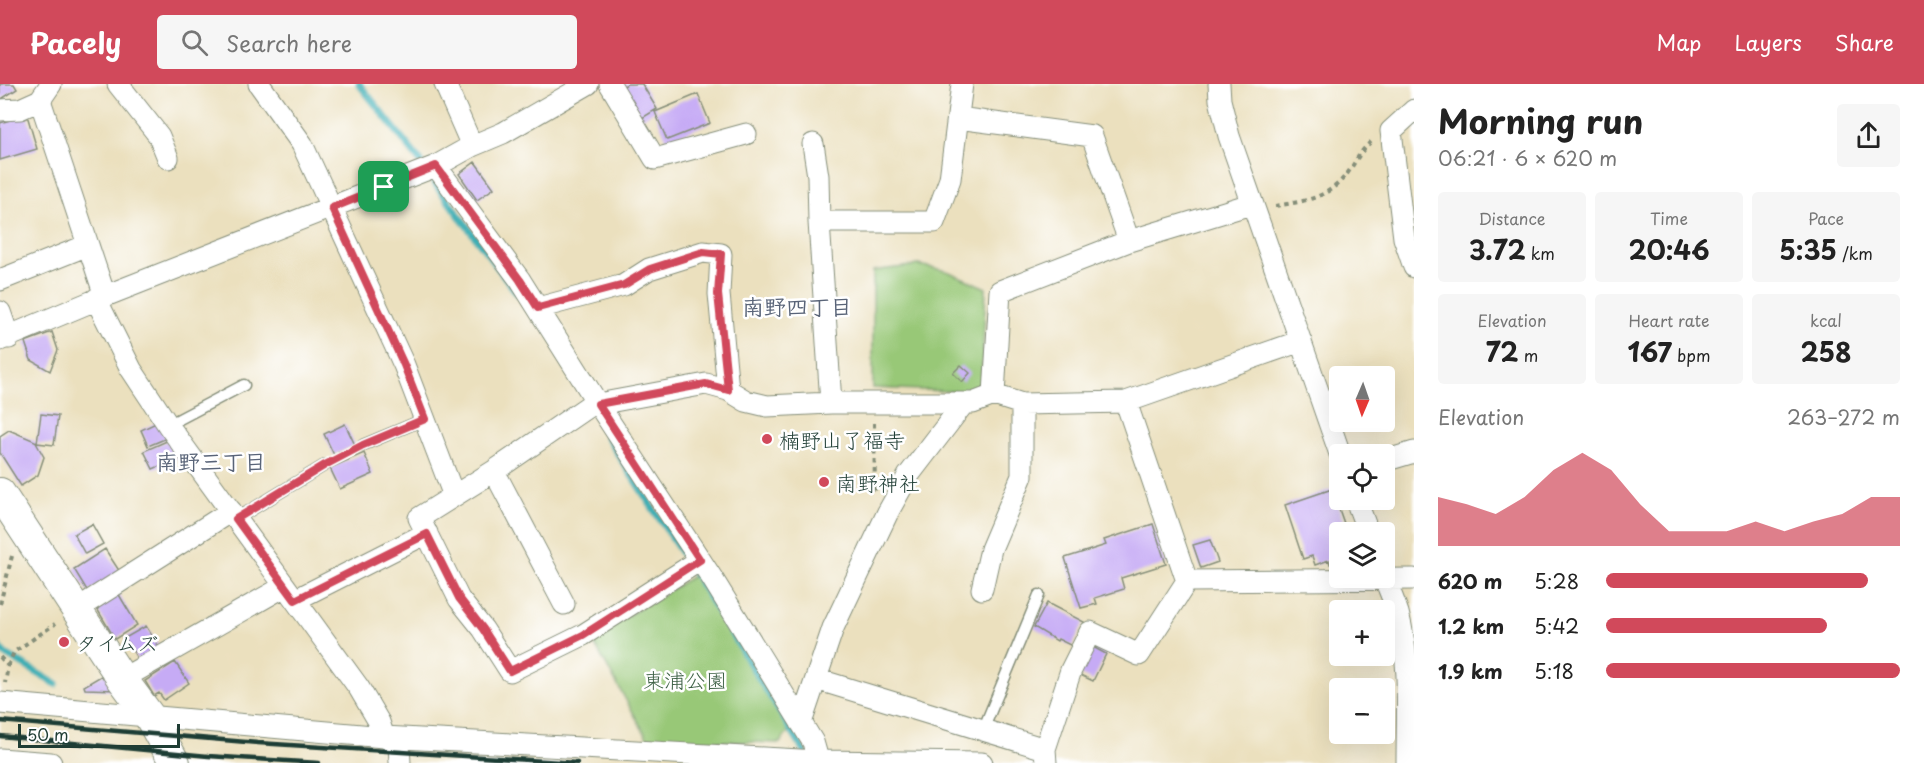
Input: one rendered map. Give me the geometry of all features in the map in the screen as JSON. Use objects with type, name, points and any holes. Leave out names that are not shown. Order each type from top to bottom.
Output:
[{"type":"main road","points":[[0,493],[122,679],[148,714],[175,763]]},
{"type":"street","points":[[118,84],[159,136],[168,158]]},
{"type":"street","points":[[260,84],[302,144],[404,365],[454,496]]},
{"type":"street","points":[[445,84],[472,146]]},
{"type":"street","points":[[0,312],[4,339],[100,297],[436,166],[502,133],[588,84]]},
{"type":"street","points":[[610,84],[655,159],[746,134]]},
{"type":"street","points":[[819,222],[934,222],[950,179],[962,84]]},
{"type":"street","points":[[1219,84],[1220,100],[1229,136],[1337,444]]},
{"type":"street","points":[[0,110],[20,109],[45,92],[88,245],[100,297],[131,369],[168,425],[359,688],[379,723],[384,737],[399,744],[400,763]]},
{"type":"street","points":[[1414,111],[1391,131],[1404,238],[1414,267]]},
{"type":"street","points":[[958,118],[1092,136],[1129,241]]},
{"type":"street","points":[[813,144],[818,176],[831,403]]},
{"type":"street","points":[[436,166],[520,280],[700,560],[813,742],[818,762]]},
{"type":"street","points":[[994,395],[1000,291],[1129,241],[1252,206]]},
{"type":"street","points":[[0,280],[88,245]]},
{"type":"street","points":[[538,308],[624,285],[650,269],[703,252],[721,254],[718,294],[728,390]]},
{"type":"street","points":[[700,560],[583,635],[510,671],[483,629],[459,598],[419,518],[597,402],[706,384],[728,390],[746,401],[767,406],[831,403],[972,403],[994,395],[1022,404],[1126,402],[1301,341]]},
{"type":"street","points":[[1126,402],[1187,580]]},
{"type":"street","points":[[801,723],[833,628],[888,512],[908,476],[964,403]]},
{"type":"street","points":[[982,589],[991,549],[1022,476],[1022,404]]},
{"type":"street","points":[[1395,458],[1414,452]]},
{"type":"street","points":[[494,471],[564,604]]},
{"type":"street","points":[[77,609],[234,515]]},
{"type":"street","points":[[122,679],[290,593],[427,534]]},
{"type":"street","points":[[1395,578],[1414,579]]},
{"type":"street","points":[[1187,580],[1329,579]]},
{"type":"street","points":[[816,679],[983,730],[1045,756],[1071,670],[1090,632],[1138,655],[1187,580]]},
{"type":"street","points":[[1389,588],[1398,613],[1404,648],[1408,690],[1407,763]]},
{"type":"street","points":[[1,703],[621,757],[982,763]]},
{"type":"street","points":[[0,759],[51,763]]},
{"type":"lane","points":[[168,425],[244,385]]},
{"type":"lane","points":[[363,445],[425,419]]},
{"type":"lane","points":[[234,515],[325,465]]},
{"type":"lane","points":[[983,730],[1039,596]]},
{"type":"path","points":[[1252,206],[1309,201],[1323,196],[1346,175],[1360,151],[1384,130],[1391,131]]},
{"type":"path","points":[[874,403],[875,497]]},
{"type":"path","points":[[0,604],[8,566],[22,527]]},
{"type":"path","points":[[1,703],[8,666],[14,652],[77,609]]},
{"type":"path","points":[[0,657],[8,666]]},
{"type":"green space","points":[[919,265],[947,271],[986,288],[981,386],[971,392],[873,388],[873,271]]},
{"type":"green space","name":"東浦公園","points":[[693,576],[789,731],[780,743],[648,739],[591,638]]},
{"type":"building","points":[[0,84],[14,84],[17,89],[0,100]]},
{"type":"building","points":[[627,84],[642,84],[657,109],[639,120],[620,88]]},
{"type":"building","points":[[698,94],[710,123],[667,140],[655,112]]},
{"type":"building","points":[[27,115],[37,149],[0,160],[0,123]]},
{"type":"building","points":[[475,162],[494,188],[477,200],[459,174]]},
{"type":"building","points":[[52,332],[58,350],[50,371],[31,360],[25,342]]},
{"type":"building","points":[[961,365],[970,373],[962,382],[953,373]]},
{"type":"building","points":[[41,414],[58,416],[54,445],[37,443]]},
{"type":"building","points":[[160,421],[167,438],[148,446],[141,430]]},
{"type":"building","points":[[345,424],[355,445],[334,455],[324,434]]},
{"type":"building","points":[[9,430],[35,441],[44,457],[38,475],[21,486],[0,453],[0,436]]},
{"type":"building","points":[[169,440],[178,458],[153,469],[144,451]]},
{"type":"building","points":[[364,453],[373,474],[340,489],[330,468]]},
{"type":"building","points":[[1329,490],[1329,510],[1339,510],[1344,522],[1329,522],[1329,560],[1315,565],[1312,556],[1303,559],[1285,505]]},
{"type":"building","points":[[92,524],[103,544],[85,554],[74,534]]},
{"type":"building","points":[[1153,524],[1166,564],[1121,578],[1124,589],[1095,598],[1097,604],[1081,608],[1065,558],[1106,545],[1104,540]]},
{"type":"building","points":[[1210,540],[1218,562],[1201,568],[1193,545]]},
{"type":"building","points":[[105,549],[120,572],[88,592],[74,569]]},
{"type":"building","points":[[118,593],[137,625],[115,639],[96,607]]},
{"type":"building","points":[[1047,603],[1084,622],[1072,646],[1058,639],[1057,641],[1034,627]]},
{"type":"building","points":[[146,626],[162,652],[141,665],[125,638]]},
{"type":"building","points":[[1091,646],[1106,654],[1093,681],[1078,674]]},
{"type":"building","points":[[175,662],[189,683],[164,700],[159,693],[154,696],[145,681]]},
{"type":"building","points":[[106,673],[117,690],[85,689],[84,686]]},
{"type":"waterway","points":[[359,84],[421,162]]},
{"type":"waterway","points":[[434,182],[517,293]]},
{"type":"waterway","points":[[607,437],[685,558],[807,756]]},
{"type":"waterway","points":[[0,648],[5,654],[56,684]]},
{"type":"railway","points":[[0,721],[258,743],[577,763]]},
{"type":"railway","points":[[0,736],[208,756],[319,763]]},
{"type":"place","name":"楠野山了福寺","points":[[767,439]]},
{"type":"place","name":"南野神社","points":[[824,482]]},
{"type":"place","name":"タイムズ","points":[[64,642]]},
{"type":"district","name":"南野四丁目","points":[[797,305]]},
{"type":"district","name":"南野三丁目","points":[[211,460]]},
{"type":"route","points":[[436,166],[538,308],[624,285],[650,269],[703,252],[721,254],[718,294],[728,390],[706,384],[598,404],[700,560],[583,635],[510,671],[483,629],[459,598],[427,534],[295,600],[236,519],[325,465],[363,445],[425,419],[404,365],[332,208],[384,187],[436,166]]}]
